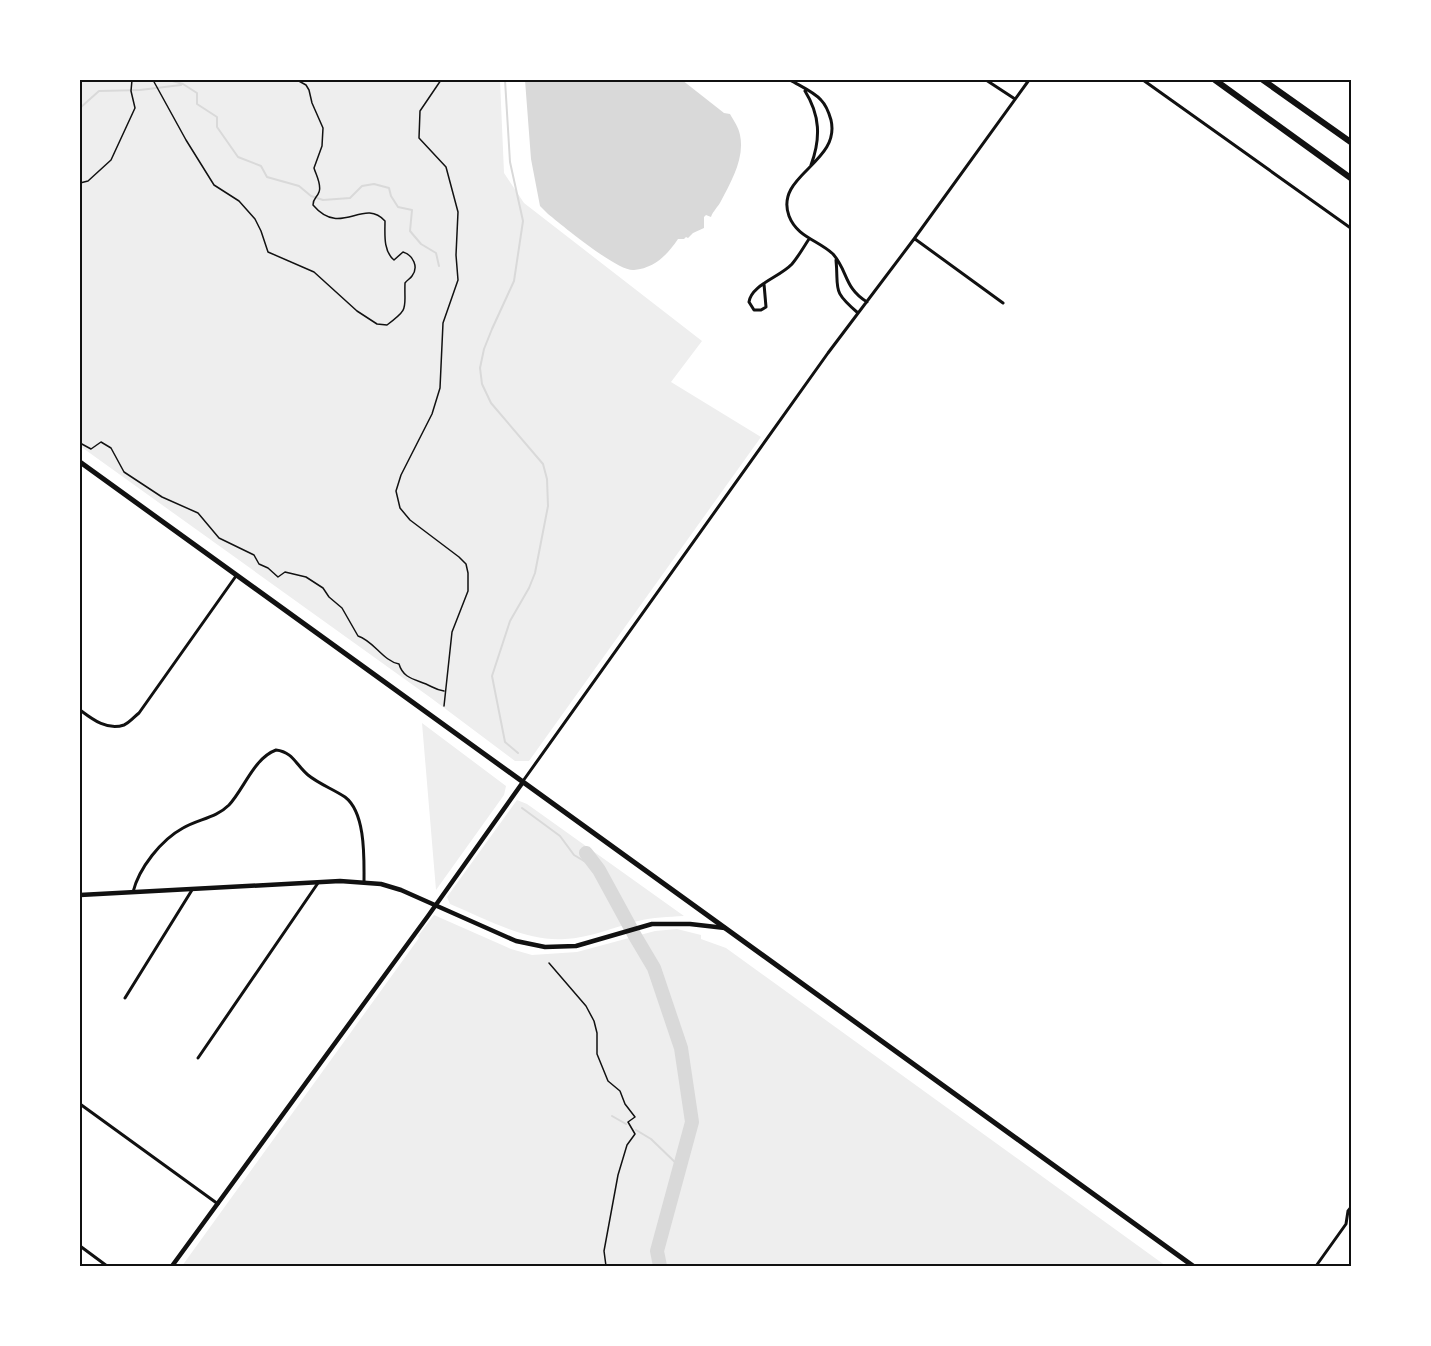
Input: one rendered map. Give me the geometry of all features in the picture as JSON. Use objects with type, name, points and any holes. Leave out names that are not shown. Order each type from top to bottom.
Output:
[{"type":"highway","points":[[1215,80],[1352,179]]},
{"type":"highway","points":[[1263,80],[1352,143]]},
{"type":"main road","points":[[80,462],[1193,1266]]},
{"type":"main road","points":[[172,1266],[523,782]]},
{"type":"main road","points":[[80,894],[364,882],[401,890],[516,941],[545,947],[576,946],[652,924],[690,924],[724,928]]},
{"type":"street","points":[[790,80],[823,102],[832,124],[826,151],[793,184],[789,192],[787,209],[796,228],[836,258],[850,287],[867,302]]},
{"type":"street","points":[[986,80],[1015,99]]},
{"type":"street","points":[[523,782],[858,312],[1029,80]]},
{"type":"street","points":[[1143,80],[1352,229]]},
{"type":"street","points":[[804,90],[818,122],[818,142],[811,165]]},
{"type":"street","points":[[764,284],[766,307],[754,310],[749,302],[751,294],[756,289],[764,284],[778,276],[792,263],[809,239]]},
{"type":"street","points":[[914,239],[1003,303]]},
{"type":"street","points":[[836,258],[837,289],[843,300],[858,312]]},
{"type":"street","points":[[80,711],[96,722],[109,726],[124,725],[139,713],[237,574]]},
{"type":"street","points":[[133,892],[140,873],[166,842],[184,827],[222,811],[230,804],[264,756],[276,750],[290,754],[309,776],[351,803],[356,811],[362,840],[364,882]]},
{"type":"street","points":[[198,1058],[318,883]]},
{"type":"street","points":[[125,998],[193,889]]},
{"type":"street","points":[[80,1104],[218,1204]]},
{"type":"street","points":[[1316,1266],[1346,1224],[1352,1206]]},
{"type":"street","points":[[80,1246],[107,1266]]},
{"type":"path","points":[[80,183],[88,181],[111,159],[135,108],[131,91],[132,80]]},
{"type":"path","points":[[153,80],[214,185],[239,201],[255,219],[267,252],[314,272],[357,311],[377,324],[387,325],[400,315],[406,304],[405,284],[406,280],[413,275],[414,260],[411,255],[403,252],[394,260],[390,257],[385,242],[385,221],[381,218],[369,214],[358,214],[347,216],[342,220],[330,219],[313,206],[313,200],[320,192],[314,168],[322,146],[323,128],[312,104],[309,90],[306,85],[297,80]]},
{"type":"path","points":[[441,80],[420,111],[419,138],[446,167],[458,212],[456,255],[458,280],[443,323],[440,388],[432,414],[401,475],[396,490],[400,508],[410,520],[466,564],[468,591],[452,632],[444,706]]},
{"type":"path","points":[[80,443],[91,449],[101,442],[111,448],[124,472],[162,497],[198,513],[219,538],[254,555],[259,564],[278,577],[285,572],[306,577],[323,588],[329,597],[342,608],[358,636],[366,639],[393,663],[399,664],[402,672],[412,680],[436,690],[445,691]]},
{"type":"path","points":[[549,963],[586,1006],[594,1022],[597,1033],[597,1054],[608,1081],[620,1091],[625,1104],[635,1117],[628,1122],[635,1134],[627,1145],[616,1186],[604,1251],[606,1266]]},
{"type":"shaded area","points":[[80,80],[500,80],[504,173],[524,203],[702,341],[671,382],[761,437],[529,761],[515,761],[80,446]]},
{"type":"shaded area","points":[[525,80],[682,80],[724,113],[730,114],[740,135],[739,161],[720,203],[711,217],[706,215],[704,217],[704,228],[688,238],[678,239],[654,264],[634,270],[616,264],[548,214],[540,206],[531,159]]},
{"type":"shaded area","points":[[422,723],[506,786],[504,795],[436,890]]},
{"type":"shaded area","points":[[517,800],[527,804],[684,916],[644,920],[584,937],[550,939],[506,928],[450,904],[447,897]]},
{"type":"shaded area","points":[[434,915],[511,949],[532,955],[577,952],[655,931],[677,929],[701,935],[701,939],[726,948],[1166,1266],[182,1266]]},
{"type":"waterway","points":[[169,80],[183,84],[197,93],[197,104],[217,117],[217,127],[238,157],[261,166],[267,177],[299,186],[311,196],[323,200],[350,198],[362,186],[374,184],[389,188],[398,207],[412,210],[410,231],[421,244],[436,253],[439,266]]},
{"type":"waterway","points":[[505,80],[510,162],[523,221],[514,281],[484,349],[480,368],[482,384],[491,403],[543,464],[547,479],[548,506],[535,573],[510,621],[492,676],[505,742],[518,753]]},
{"type":"waterway","points":[[80,108],[99,91],[140,90],[181,85]]},
{"type":"waterway","points":[[522,808],[560,836],[574,855],[599,870]]},
{"type":"waterway","points":[[586,853],[599,870],[654,968],[681,1048],[692,1122],[657,1251],[660,1266]]},
{"type":"waterway","points":[[612,1116],[626,1124]]},
{"type":"waterway","points":[[636,1130],[651,1139],[679,1166]]}]
